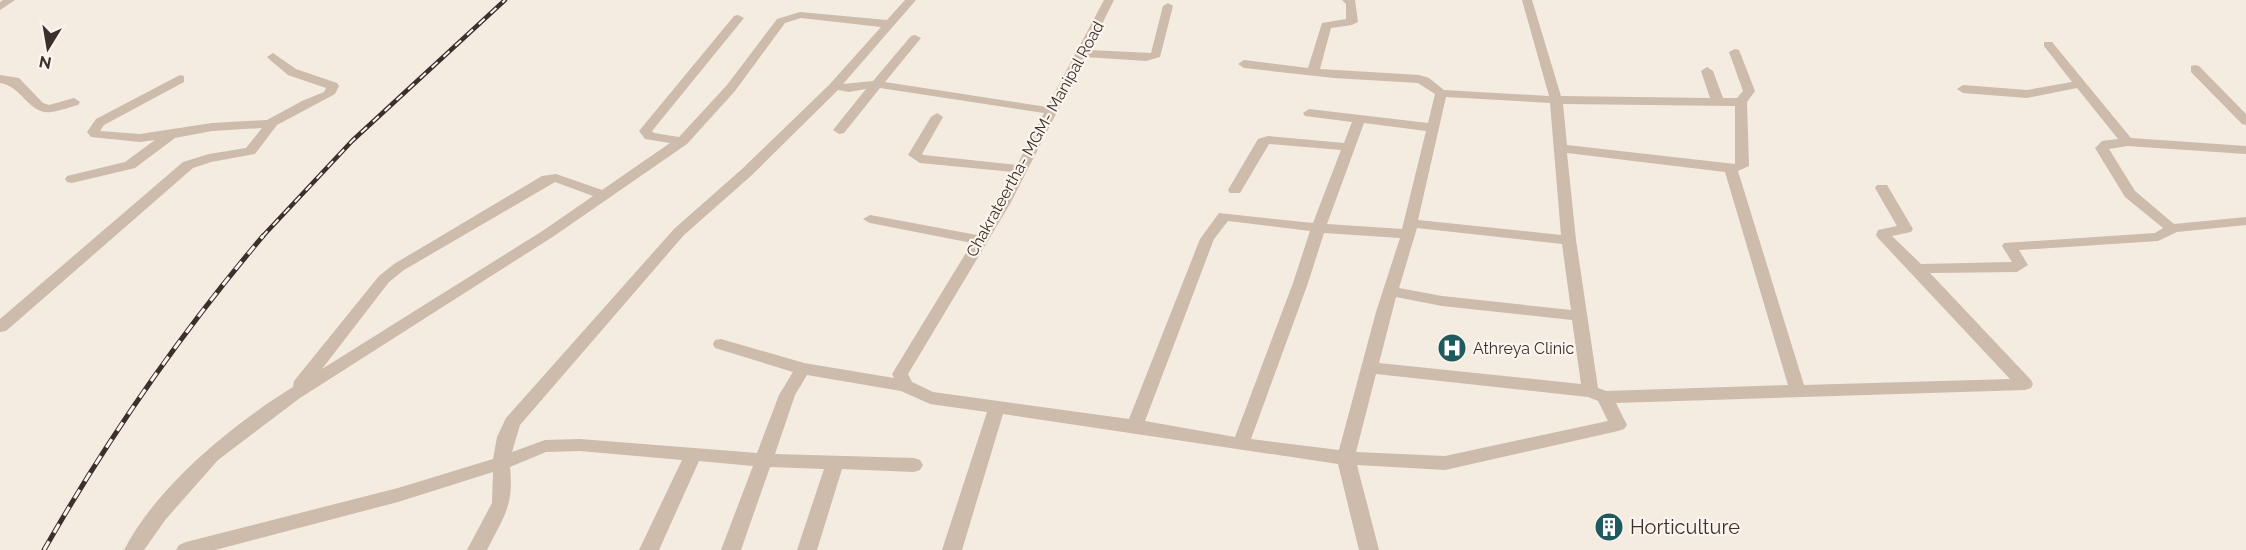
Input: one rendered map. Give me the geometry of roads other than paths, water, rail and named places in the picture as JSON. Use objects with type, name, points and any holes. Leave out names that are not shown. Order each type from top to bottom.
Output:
[{"type":"street","points":[[0,7],[10,0]]},
{"type":"street","points":[[477,550],[501,504],[503,488],[501,463],[506,437],[512,422],[679,232],[747,172],[835,86],[911,0]]},
{"type":"street","name":"Chakrateertha- MGM- Manipal Road","points":[[906,386],[900,374],[1021,169],[1109,0]]},
{"type":"street","points":[[1313,72],[1326,25],[1352,22],[1351,2],[1347,0]]},
{"type":"street","points":[[721,344],[803,369],[906,386],[930,398],[1346,458],[1445,463],[1618,425],[1597,394],[1580,316],[1569,240],[1556,100],[1527,0]]},
{"type":"street","points":[[1082,53],[1146,57],[1156,55],[1168,6]]},
{"type":"street","points":[[134,550],[159,514],[212,455],[294,394],[539,240],[682,141],[731,88],[781,21],[800,15],[889,24]]},
{"type":"street","points":[[682,141],[650,136],[645,131],[738,18]]},
{"type":"street","points":[[839,130],[915,38]]},
{"type":"street","points":[[2048,44],[2127,142]]},
{"type":"street","points":[[1561,148],[1731,169],[1742,166],[1740,102],[1749,91],[1736,52]]},
{"type":"street","points":[[180,79],[100,122],[93,132],[140,138],[212,127],[270,124],[284,118],[306,102],[329,94],[333,86],[292,72],[273,57]]},
{"type":"street","points":[[1244,64],[1313,72],[1419,79],[1441,93],[1556,100],[1740,102]]},
{"type":"street","points":[[2195,69],[2246,121]]},
{"type":"street","points":[[1707,71],[1718,102]]},
{"type":"street","points":[[0,79],[15,81],[39,106],[49,109],[74,102]]},
{"type":"street","points":[[835,86],[849,88],[877,84],[1052,111]]},
{"type":"street","points":[[1963,89],[2027,94],[2080,84]]},
{"type":"street","points":[[1369,550],[1346,458],[1409,228],[1441,93]]},
{"type":"street","points":[[1309,113],[1434,128]]},
{"type":"street","points":[[937,117],[915,156],[920,159],[1021,169]]},
{"type":"street","points":[[1241,444],[1258,393],[1304,279],[1318,228],[1359,119]]},
{"type":"street","points":[[0,327],[188,165],[209,158],[250,151],[270,128],[270,124]]},
{"type":"street","points":[[72,179],[130,165],[171,135]]},
{"type":"street","points":[[1235,190],[1263,142],[1268,140],[1349,147]]},
{"type":"street","points":[[2172,229],[2130,194],[2102,145],[2127,142],[2246,150]]},
{"type":"street","points":[[1731,169],[1798,391]]},
{"type":"street","points":[[294,394],[376,288],[399,267],[547,179],[556,178],[604,196]]},
{"type":"street","points":[[1369,368],[1597,394],[2025,384],[1917,268],[1883,235],[1887,232],[1906,229],[1882,188]]},
{"type":"street","points":[[1135,426],[1207,239],[1224,216],[1318,228],[1409,228],[1569,240]]},
{"type":"street","points":[[870,219],[981,240]]},
{"type":"street","points":[[1917,268],[2017,267],[2021,266],[2020,262],[2009,246],[2158,237],[2172,229],[2246,221]]},
{"type":"street","points":[[1390,291],[1442,301],[1580,316]]},
{"type":"street","points":[[731,550],[787,395],[803,369]]},
{"type":"street","points":[[952,550],[997,407]]},
{"type":"street","points":[[186,550],[398,495],[501,463],[545,446],[580,445],[764,460],[914,465]]},
{"type":"street","points":[[649,550],[694,454]]},
{"type":"street","points":[[807,550],[835,462]]},
{"type":"railway","points":[[262,237],[352,141],[505,0]]},
{"type":"railway","points":[[44,550],[68,508],[146,388],[232,273],[263,236]]},
{"type":"place","name":"Athreya Clinic","points":[[1452,348]]},
{"type":"place","name":"Horticulture","points":[[1609,527]]}]
